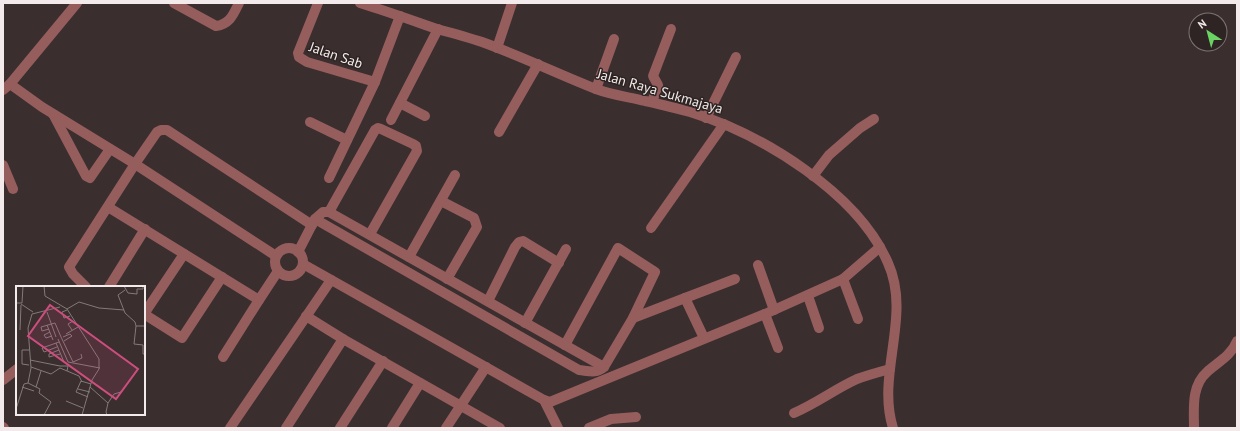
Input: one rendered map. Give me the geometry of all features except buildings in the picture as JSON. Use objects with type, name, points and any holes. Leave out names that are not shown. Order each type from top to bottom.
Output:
[{"type":"street","points":[[77,3],[6,87],[53,113],[110,148],[276,256]]},
{"type":"street","points":[[174,3],[216,26],[229,22],[239,3]]},
{"type":"street","name":"Jalan Sab","points":[[318,3],[298,53],[299,57],[307,62],[375,82]]},
{"type":"street","name":"Jalan Raya Sukmajaya","points":[[360,3],[497,48],[613,95],[669,106],[724,124],[777,152],[831,190],[865,225],[880,247],[889,264],[893,276],[896,301],[895,334],[890,369],[889,404],[890,418],[893,428]]},
{"type":"street","points":[[497,48],[512,3]]},
{"type":"street","points":[[329,178],[375,82],[400,16]]},
{"type":"street","points":[[391,120],[438,29]]},
{"type":"street","points":[[652,102],[658,85],[653,76],[671,29]]},
{"type":"street","points":[[596,89],[614,39]]},
{"type":"street","points":[[706,118],[736,57]]},
{"type":"street","points":[[499,132],[538,64]]},
{"type":"street","points":[[400,103],[425,116]]},
{"type":"street","points":[[53,113],[86,176],[90,178],[110,148]]},
{"type":"street","points":[[813,176],[829,155],[860,128],[874,119]]},
{"type":"street","points":[[310,122],[347,140]]},
{"type":"street","points":[[651,228],[724,124]]},
{"type":"street","points":[[330,212],[375,130],[378,128],[381,129],[414,144],[416,146],[416,151],[370,234]]},
{"type":"street","points":[[85,286],[73,274],[69,267],[157,132],[167,130],[313,222],[579,370],[595,372],[604,367],[633,318],[655,272],[618,248],[565,345]]},
{"type":"street","points":[[3,165],[13,189]]},
{"type":"street","points":[[409,257],[454,175]]},
{"type":"street","points":[[441,201],[474,218],[477,227],[447,279]]},
{"type":"street","points":[[108,207],[259,300]]},
{"type":"street","points":[[298,252],[313,222],[323,212],[330,212],[447,279],[488,300],[525,323],[604,367]]},
{"type":"street","points":[[110,286],[145,229]]},
{"type":"street","points":[[488,300],[519,242],[523,241],[559,263]]},
{"type":"street","points":[[303,264],[550,402],[808,296],[843,279],[880,247]]},
{"type":"street","points":[[285,249],[293,249],[298,252],[302,256],[303,264],[300,271],[293,276],[285,276],[278,271],[275,264],[276,256],[285,249]]},
{"type":"street","points":[[525,323],[566,249]]},
{"type":"street","points":[[145,312],[184,254]]},
{"type":"street","points":[[758,265],[778,348]]},
{"type":"street","points":[[223,357],[278,271]]},
{"type":"street","points":[[145,315],[182,338],[222,277]]},
{"type":"street","points":[[633,318],[735,279]]},
{"type":"street","points":[[843,279],[858,319]]},
{"type":"street","points":[[230,428],[331,280]]},
{"type":"street","points":[[808,296],[819,328]]},
{"type":"street","points":[[685,298],[704,338]]},
{"type":"street","points":[[306,316],[343,339],[500,428]]},
{"type":"street","points":[[286,428],[343,339]]},
{"type":"street","points":[[1194,428],[1193,404],[1199,381],[1206,372],[1231,352],[1237,341]]},
{"type":"street","points":[[340,428],[383,361]]},
{"type":"street","points":[[446,428],[486,367]]},
{"type":"street","points":[[794,413],[811,406],[856,380],[890,369]]},
{"type":"street","points":[[3,380],[16,370]]},
{"type":"street","points":[[392,428],[420,383]]},
{"type":"street","points":[[544,400],[558,428]]},
{"type":"street","points":[[589,428],[610,419],[636,417]]}]
